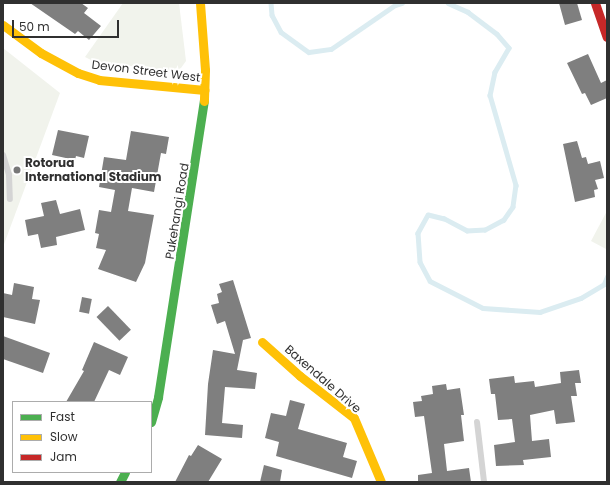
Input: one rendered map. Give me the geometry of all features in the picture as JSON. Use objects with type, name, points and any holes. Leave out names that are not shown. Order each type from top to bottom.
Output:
[{"type":"main road","name":"Pukehangi Road","points":[[152,418],[158,397],[202,137],[206,90],[200,3]]},
{"type":"main road","points":[[595,3],[607,37]]},
{"type":"main road","name":"Devon Street West","points":[[3,24],[41,53],[78,73],[99,80],[206,90]]},
{"type":"main road","name":"Baxendale Drive","points":[[262,342],[300,376],[354,418],[381,482]]},
{"type":"main road","points":[[120,482],[124,473]]},
{"type":"lane","points":[[3,155],[9,175],[10,199]]},
{"type":"lane","points":[[477,422],[484,482]]},
{"type":"shaded area","points":[[123,3],[179,3],[186,61],[181,68],[175,71],[95,62],[85,57]]},
{"type":"shaded area","name":"Rotorua International Stadium","points":[[3,48],[60,93],[3,247]]},
{"type":"shaded area","points":[[607,211],[607,249],[606,249],[591,241]]},
{"type":"building","points":[[30,3],[81,3],[88,8],[84,13],[101,26],[89,40],[78,31],[75,34]]},
{"type":"building","points":[[559,3],[577,3],[582,20],[565,25]]},
{"type":"building","points":[[588,54],[601,83],[607,80],[607,98],[591,105],[585,93],[582,94],[567,63]]},
{"type":"building","points":[[58,130],[89,136],[84,158],[76,156],[75,160],[52,155]]},
{"type":"building","points":[[131,131],[169,137],[166,154],[161,153],[154,192],[132,188],[128,211],[154,215],[145,263],[136,282],[98,269],[106,250],[96,248],[99,234],[95,233],[99,210],[111,212],[115,190],[99,187],[104,157],[126,160]]},
{"type":"building","points":[[577,141],[582,158],[586,157],[588,164],[600,161],[604,178],[595,180],[598,189],[594,190],[595,197],[575,202],[563,144]]},
{"type":"building","points":[[56,200],[60,214],[80,209],[85,230],[56,237],[57,245],[41,248],[38,234],[28,236],[25,220],[44,216],[41,203]]},
{"type":"building","points":[[233,280],[251,338],[243,340],[237,370],[257,373],[255,389],[225,387],[222,423],[243,425],[242,438],[205,435],[208,384],[213,350],[235,354],[225,321],[217,324],[211,305],[219,303],[217,294],[222,292],[219,284]]},
{"type":"building","points":[[14,283],[34,287],[32,299],[40,300],[35,324],[3,317],[3,293],[12,295]]},
{"type":"building","points":[[82,297],[92,299],[89,314],[79,312]]},
{"type":"building","points":[[108,306],[131,330],[119,341],[96,317]]},
{"type":"building","points":[[3,336],[50,353],[43,373],[3,359]]},
{"type":"building","points":[[94,342],[128,357],[120,375],[109,370],[94,401],[67,401],[84,371],[82,370]]},
{"type":"building","points":[[579,370],[581,383],[575,383],[577,396],[571,396],[575,422],[556,424],[554,410],[530,415],[532,441],[549,439],[551,457],[523,460],[524,465],[496,466],[494,445],[515,442],[512,419],[498,420],[495,394],[491,394],[489,379],[514,376],[515,383],[534,381],[535,387],[561,383],[560,372]]},
{"type":"building","points":[[446,384],[447,390],[460,388],[464,415],[461,415],[464,441],[444,444],[447,471],[469,468],[471,482],[418,482],[418,475],[432,473],[424,416],[415,417],[413,402],[422,401],[421,396],[433,394],[432,386]]},
{"type":"building","points":[[290,400],[305,404],[298,429],[347,443],[343,457],[357,461],[352,478],[276,456],[279,442],[265,438],[271,413],[286,416]]},
{"type":"building","points":[[198,445],[222,459],[208,482],[175,482],[189,455],[191,456]]},
{"type":"building","points":[[264,465],[282,470],[280,482],[260,482]]},
{"type":"waterway","points":[[271,3],[272,15],[281,32],[309,52],[331,49],[395,5],[402,3]]},
{"type":"waterway","points":[[448,3],[468,12],[497,34],[509,48],[495,72],[490,95],[516,185],[513,207],[504,220],[485,230],[467,231],[444,219],[428,215],[418,233],[420,262],[430,281],[483,308],[540,312],[581,298],[604,284],[607,277]]},
{"type":"traffic: fast","points":[[152,418],[158,397],[204,101]]},
{"type":"traffic: fast","points":[[120,482],[124,473]]},
{"type":"traffic: slow","points":[[200,3],[205,70],[204,101]]},
{"type":"traffic: slow","points":[[3,25],[41,53],[78,73],[99,80],[205,90]]},
{"type":"traffic: slow","points":[[262,342],[300,376],[354,418],[381,482]]},
{"type":"traffic: jam","points":[[595,3],[607,37]]},
{"type":"place","name":"Rotorua International Stadium","points":[[17,170]]}]
